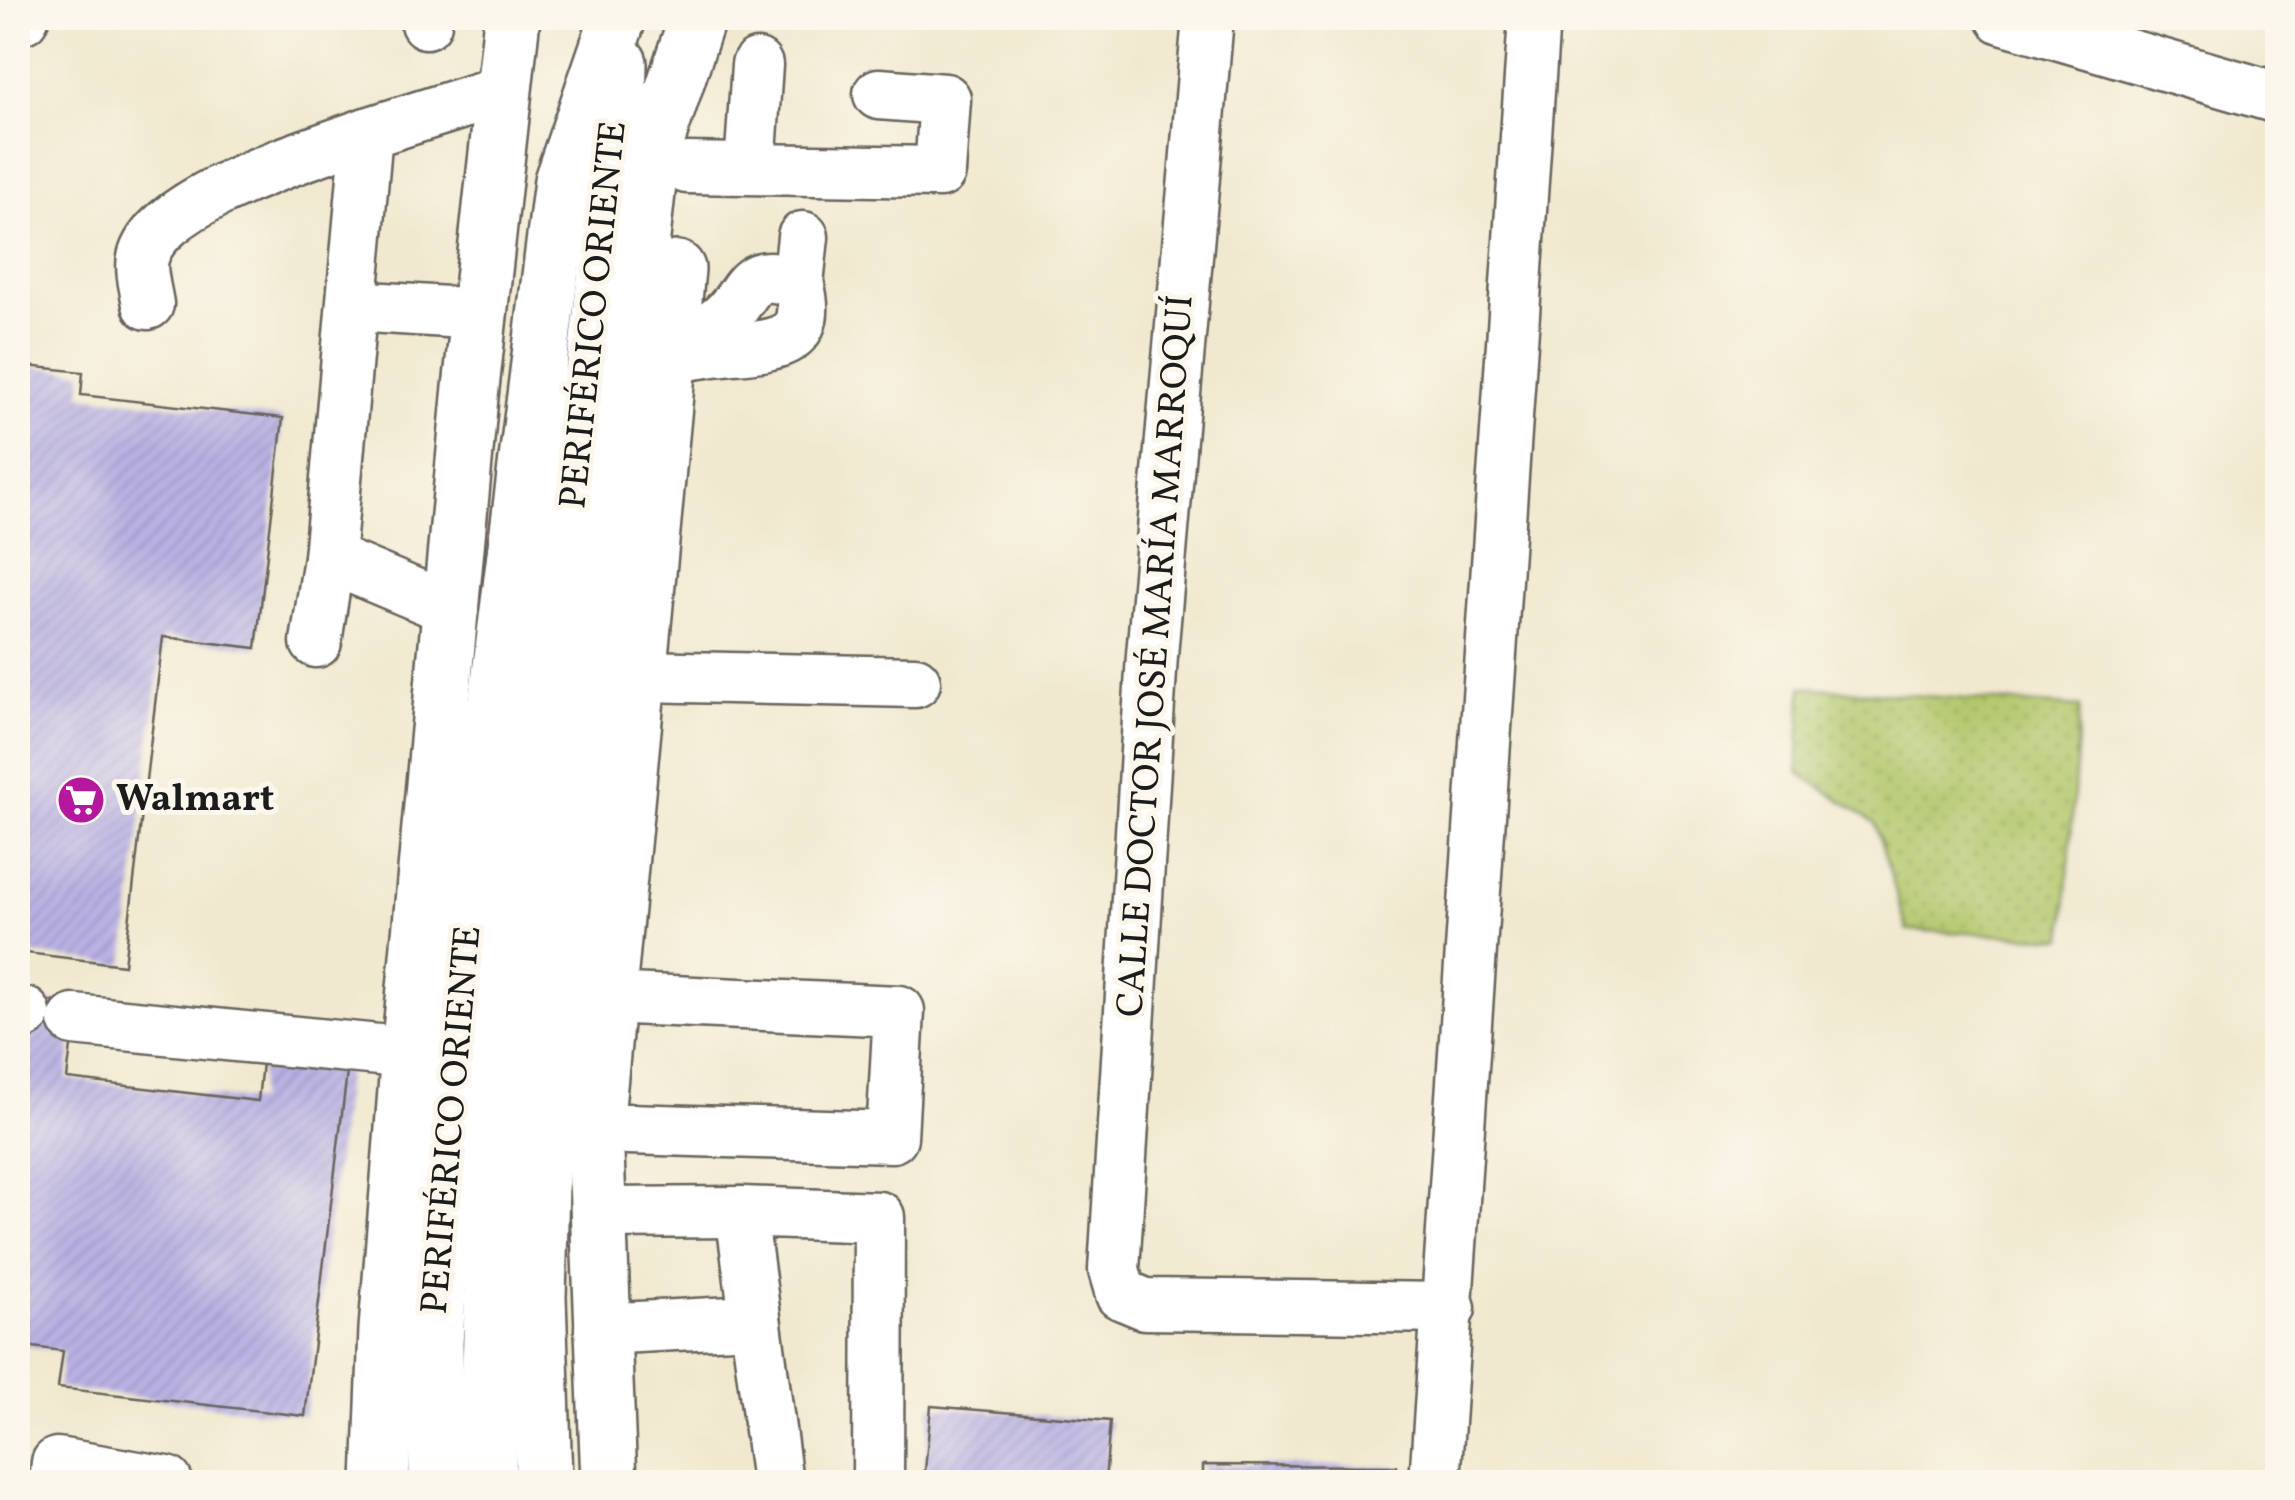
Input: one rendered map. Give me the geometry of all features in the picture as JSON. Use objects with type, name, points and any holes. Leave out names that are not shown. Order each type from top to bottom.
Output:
[{"type":"main road","points":[[381,1482],[387,1328],[440,603],[470,314],[512,18]]},
{"type":"main road","points":[[544,1482],[538,1297],[545,1146],[669,162],[699,18]]},
{"type":"main road","points":[[609,1482],[595,1128],[604,998],[640,676],[670,343],[669,162],[618,34]]},
{"type":"main road","name":"PERIFÉRICO ORIENTE","points":[[436,1482],[435,1343],[451,1078],[475,873],[562,181],[618,34]]},
{"type":"main road","name":"PERIFÉRICO ORIENTE","points":[[488,1482],[492,1272],[506,1043],[536,777],[617,183],[618,34]]},
{"type":"main road","points":[[343,1482],[387,1328]]},
{"type":"main road","points":[[604,1394],[646,1482]]},
{"type":"street","name":"CALLE DOCTOR JOSÉ MARÍA MARROQUÍ","points":[[1208,18],[1152,655],[1114,1270],[1121,1294],[1145,1304],[1450,1308]]},
{"type":"street","points":[[1435,1482],[1450,1308],[1534,18]]},
{"type":"street","points":[[2002,18],[2278,98]]},
{"type":"street","points":[[750,168],[756,64]]},
{"type":"street","points":[[148,304],[142,260],[157,229],[203,200],[367,133],[501,92]]},
{"type":"street","points":[[669,162],[750,168],[940,172],[944,99],[879,94]]},
{"type":"street","points":[[316,642],[330,558],[367,133]]},
{"type":"street","points":[[731,306],[734,246]]},
{"type":"street","points":[[801,260],[802,320],[794,334],[774,346],[670,343],[719,322],[754,280],[776,275],[801,260]]},
{"type":"street","points":[[353,306],[470,314]]},
{"type":"street","points":[[330,558],[440,603]]},
{"type":"street","points":[[640,676],[915,682]]},
{"type":"street","points":[[595,1128],[892,1137],[900,1012],[604,998]]},
{"type":"street","points":[[74,1020],[408,1053]]},
{"type":"street","points":[[741,1212],[752,1320],[777,1482]]},
{"type":"street","points":[[596,1213],[741,1212],[879,1217],[878,1482]]},
{"type":"street","points":[[600,1328],[752,1320]]},
{"type":"street","points":[[54,1482],[57,1463],[159,1481]]},
{"type":"green space","points":[[1802,687],[2080,707],[2064,938],[1907,930],[1875,823],[1798,772]]},
{"type":"building","name":"Walmart","points":[[18,365],[83,372],[81,395],[283,418],[256,648],[163,637],[124,965],[18,952]]},
{"type":"building","points":[[29,998],[76,1005],[67,1079],[258,1101],[263,1053],[348,1064],[305,1416],[58,1388],[63,1351],[18,1345],[26,1262],[18,1261],[18,1070]]},
{"type":"building","points":[[931,1406],[1110,1421],[1105,1482],[924,1482]]},
{"type":"building","points":[[1203,1465],[1397,1466],[1397,1482],[1203,1482]]},
{"type":"place","name":"Walmart","points":[[81,800]]}]
